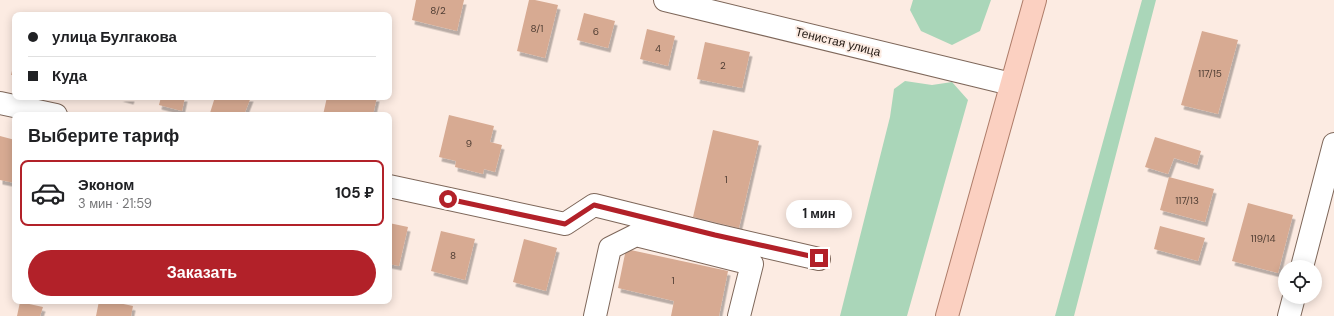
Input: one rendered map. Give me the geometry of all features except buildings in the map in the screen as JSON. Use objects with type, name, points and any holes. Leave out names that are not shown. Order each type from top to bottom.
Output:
[{"type":"main road","points":[[947,316],[1035,0]]},
{"type":"street","name":"Тенистая улица","points":[[665,0],[1011,84]]},
{"type":"street","points":[[0,103],[42,112]]},
{"type":"street","points":[[1304,260],[1334,144]]},
{"type":"street","points":[[392,187],[565,224],[594,205],[715,235],[819,258]]},
{"type":"street","points":[[595,316],[610,248],[636,235],[752,264],[739,316]]},
{"type":"street","points":[[1289,316],[1292,304]]},
{"type":"green space","points":[[913,0],[991,0],[980,31],[952,45],[921,31],[910,10]]},
{"type":"green space","points":[[1142,0],[1156,0],[1074,316],[1055,316]]},
{"type":"green space","points":[[905,81],[932,85],[952,82],[968,100],[907,316],[840,316],[890,117],[894,89]]},
{"type":"route","points":[[448,199],[565,224],[594,205],[715,235],[819,258]]}]
